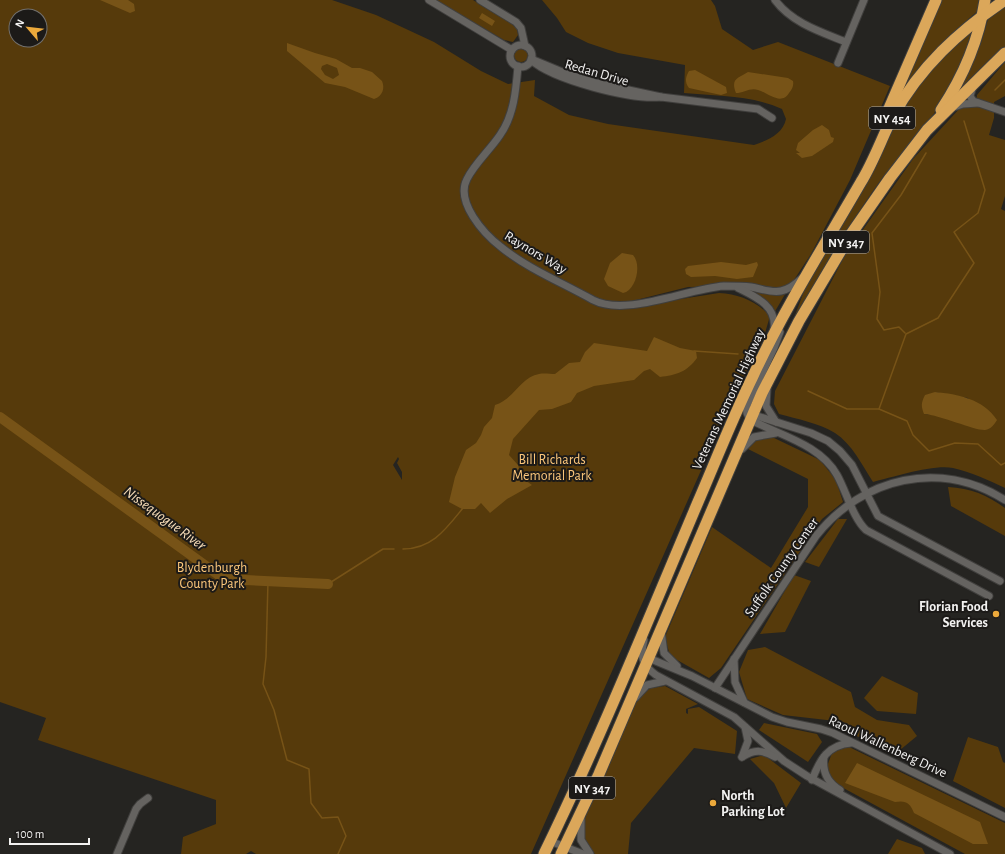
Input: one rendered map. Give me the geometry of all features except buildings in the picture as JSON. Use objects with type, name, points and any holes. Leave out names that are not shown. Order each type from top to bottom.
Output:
[{"type":"highway","name":"NY 347","points":[[848,203],[936,0]]},
{"type":"highway","name":"NY 347","points":[[928,130],[947,102],[965,68],[977,36],[983,15],[985,0]]},
{"type":"highway","name":"Veterans Memorial Highway","points":[[544,854],[629,662],[731,423],[771,339],[848,203],[863,180],[893,116],[914,84],[939,53],[983,15],[1005,0]]},
{"type":"highway","name":"Veterans Memorial Highway","points":[[563,851],[627,708],[645,660],[661,629],[734,458],[750,416],[802,315],[849,237],[878,194],[928,130],[1005,53]]},
{"type":"street","points":[[429,0],[512,50]]},
{"type":"street","points":[[480,0],[516,22],[521,28],[525,46]]},
{"type":"street","points":[[775,0],[785,12],[798,21],[846,42]]},
{"type":"street","points":[[838,63],[864,0]]},
{"type":"street","points":[[519,45],[525,46],[530,50],[531,59],[525,66],[518,66],[511,60],[512,50],[519,45]]},
{"type":"street","name":"Redan Drive","points":[[531,59],[543,68],[573,78],[643,97],[661,97],[758,109],[772,118]]},
{"type":"street","name":"Raynors Way","points":[[518,66],[515,97],[508,123],[470,173],[465,185],[465,198],[468,209],[494,241],[516,257],[602,304],[626,306],[684,293],[734,286],[750,287],[771,292],[780,291],[791,287],[809,272]]},
{"type":"street","points":[[975,82],[970,96],[978,104]]},
{"type":"street","points":[[949,108],[963,104],[978,104],[1005,112]]},
{"type":"street","points":[[734,286],[760,299],[768,307],[774,321],[771,339]]},
{"type":"street","points":[[786,313],[774,348],[747,405],[750,416],[777,433],[809,448],[825,460],[837,476],[860,522],[869,531],[989,596]]},
{"type":"street","points":[[768,379],[766,406],[776,422]]},
{"type":"street","points":[[731,423],[739,416],[750,416],[776,422],[828,441],[840,451],[852,465],[878,516],[1000,581]]},
{"type":"street","points":[[734,458],[751,439],[760,435],[777,433]]},
{"type":"street","name":"Suffolk County Center","points":[[715,688],[816,536],[832,518],[850,502],[866,492],[891,483],[913,479],[936,478],[970,484],[1005,500]]},
{"type":"street","points":[[654,603],[642,648],[645,660],[656,675],[722,710],[744,725],[784,761],[812,780],[950,854]]},
{"type":"street","points":[[661,629],[662,648],[665,655],[673,664],[692,676]]},
{"type":"street","points":[[734,658],[735,682],[744,702]]},
{"type":"street","points":[[629,662],[645,660],[692,676]]},
{"type":"street","name":"Raoul Wallenberg Drive","points":[[692,676],[776,718],[821,729],[852,743],[1004,817]]},
{"type":"street","points":[[627,708],[644,687],[654,682],[665,681]]},
{"type":"street","points":[[744,725],[748,737],[742,757],[749,753],[759,751],[784,761]]},
{"type":"street","points":[[812,780],[824,758],[833,747],[852,743]]},
{"type":"street","points":[[824,758],[825,772],[831,783],[861,801],[879,815]]},
{"type":"street","points":[[116,854],[136,809],[148,798]]},
{"type":"street","points":[[582,810],[580,837],[583,846],[590,854]]},
{"type":"street","points":[[550,840],[563,851],[583,854]]},
{"type":"green space","points":[[0,0],[332,0],[376,15],[434,42],[481,71],[508,84],[535,80],[534,96],[569,115],[608,124],[754,145],[769,139],[782,129],[786,119],[782,109],[759,101],[684,93],[685,65],[618,53],[588,43],[566,32],[542,0],[711,0],[715,6],[722,29],[753,50],[778,42],[890,86],[850,180],[811,254],[790,286],[778,290],[750,286],[688,287],[608,307],[624,308],[719,293],[747,299],[759,306],[770,316],[763,340],[734,396],[531,854],[256,854],[251,851],[246,854],[181,854],[183,837],[216,824],[216,800],[38,740],[46,718],[0,702]],"holes":[[[398,457],[399,459],[397,463],[402,472],[402,480],[393,465]]]},
{"type":"green space","points":[[435,0],[473,0],[511,23],[517,29],[518,35],[513,42],[504,40]]},
{"type":"green space","points":[[939,0],[981,0],[980,9],[957,29],[937,50],[898,96]]},
{"type":"green space","points":[[1005,6],[1005,48],[958,93],[981,43],[989,16]]},
{"type":"green space","points":[[978,23],[967,51],[948,91],[933,116],[891,166],[874,189],[794,318],[807,283],[901,111],[925,77],[944,54]]},
{"type":"green space","points":[[521,48],[526,50],[528,55],[526,60],[521,62],[516,60],[514,55],[516,50]]},
{"type":"green space","points":[[1005,62],[1005,96],[994,102],[994,118],[989,135],[1005,140],[1005,196],[1001,209],[1005,211],[1005,488],[966,472],[945,467],[925,469],[873,482],[852,449],[835,433],[815,424],[779,414],[774,404],[775,391],[845,255],[913,159],[961,107],[976,104],[977,95]],"holes":[[[935,392],[968,398],[985,430],[935,415],[924,414]]]},
{"type":"green space","points":[[746,288],[787,291],[774,313]]},
{"type":"green space","points":[[772,437],[820,460],[836,480],[843,502],[822,519],[721,668],[709,678],[670,656],[665,637],[712,527],[771,568],[808,507],[808,479],[748,449],[758,438]]},
{"type":"green space","points":[[948,487],[978,493],[992,499],[1005,508],[1005,536],[951,506]]},
{"type":"green space","points":[[838,519],[847,519],[819,567],[805,562]]},
{"type":"green space","points":[[794,575],[811,581],[785,632],[760,634]]},
{"type":"green space","points":[[765,647],[851,692],[855,707],[877,720],[909,725],[917,736],[894,755],[849,732],[844,722],[783,715],[747,699],[739,672],[748,650]]},
{"type":"green space","points":[[882,676],[918,693],[916,714],[877,711],[864,698]]},
{"type":"green space","points":[[665,686],[698,704],[686,709],[686,713],[688,714],[688,709],[699,707],[737,731],[735,754],[694,748],[631,823],[628,854],[595,854],[584,845],[583,819],[637,697],[651,688]]},
{"type":"green space","points":[[764,723],[817,734],[822,742],[808,762],[759,730]]},
{"type":"green space","points":[[968,737],[998,747],[1003,762],[1005,763],[1005,808],[953,781]]},
{"type":"green space","points":[[847,746],[1005,823],[1005,854],[965,854],[836,784],[826,769],[832,753]]},
{"type":"green space","points":[[764,755],[801,783],[786,808],[774,783],[750,759]]},
{"type":"green space","points":[[897,839],[922,848],[925,854],[888,854]]},
{"type":"shaded area","points":[[100,0],[128,0],[134,4],[135,11],[130,13]]},
{"type":"shaded area","points":[[482,13],[495,21],[492,26],[479,18]]},
{"type":"shaded area","points":[[287,43],[336,59],[352,68],[360,68],[372,72],[382,81],[382,92],[377,98],[374,99],[345,87],[325,83],[287,51]],"holes":[[[327,64],[337,68],[339,75],[333,79],[325,75],[321,69],[322,66]]]},
{"type":"shaded area","points":[[695,70],[726,87],[727,93],[721,95],[689,88],[686,81],[687,75],[689,71]]},
{"type":"shaded area","points":[[748,72],[788,78],[793,81],[793,84],[786,97],[778,99],[755,89],[736,93],[734,84],[736,79]]},
{"type":"shaded area","points":[[822,125],[829,130],[831,137],[834,138],[833,142],[812,156],[802,158],[796,153],[800,153],[796,150],[798,143],[813,130]]},
{"type":"shaded area","points":[[622,253],[633,255],[636,259],[637,265],[634,282],[628,291],[623,293],[608,286],[604,279],[610,263]]},
{"type":"shaded area","points":[[721,262],[746,265],[757,262],[758,265],[753,277],[737,279],[715,276],[691,277],[686,274],[685,269],[688,266]]},
{"type":"shaded area","points":[[654,337],[680,348],[696,351],[697,358],[689,367],[676,374],[660,377],[650,369],[644,371],[634,380],[594,386],[577,393],[571,402],[552,409],[539,410],[513,439],[509,455],[518,465],[522,478],[532,485],[507,499],[490,513],[481,503],[475,509],[462,509],[449,502],[455,477],[466,450],[476,443],[484,427],[492,418],[495,405],[507,398],[527,379],[541,374],[555,374],[569,363],[580,362],[585,352],[594,343],[647,351]]},
{"type":"shaded area","points":[[935,392],[961,396],[977,402],[985,407],[997,420],[989,429],[980,430],[939,417],[924,414],[922,404],[925,395]]},
{"type":"shaded area","points":[[857,763],[980,822],[988,844],[973,844],[914,813],[911,807],[905,802],[895,802],[845,783]]},
{"type":"waterway","points":[[995,90],[1005,80]]},
{"type":"waterway","points":[[879,409],[906,334],[938,318],[974,263],[954,232],[978,213],[985,190],[964,121]]},
{"type":"waterway","points":[[905,333],[899,327],[884,330],[877,319],[880,292],[872,233],[901,195],[926,153]]},
{"type":"waterway","points":[[694,351],[738,354]]},
{"type":"waterway","name":"Nissequogue River","points":[[808,391],[847,409],[879,409],[907,421],[913,435],[929,451],[955,443],[978,444],[1001,465],[1005,463]]},
{"type":"waterway","name":"Nissequogue River","points":[[0,417],[224,579],[328,584]]},
{"type":"waterway","name":"Nissequogue River","points":[[403,549],[422,546],[430,542],[451,523],[463,508]]},
{"type":"waterway","name":"Nissequogue River","points":[[328,584],[383,549],[394,549]]},
{"type":"waterway","points":[[268,581],[266,657],[263,684],[274,710],[287,760],[309,769],[311,803],[322,818],[338,817],[346,836],[338,854]]},
{"type":"place","name":"Florian Food Services","points":[[996,614]]},
{"type":"place","name":"North Parking Lot","points":[[713,803]]},
{"type":"park label","name":"Bill Richards Memorial Park","points":[[552,468]]},
{"type":"park label","name":"Blydenburgh County Park","points":[[212,576]]}]
